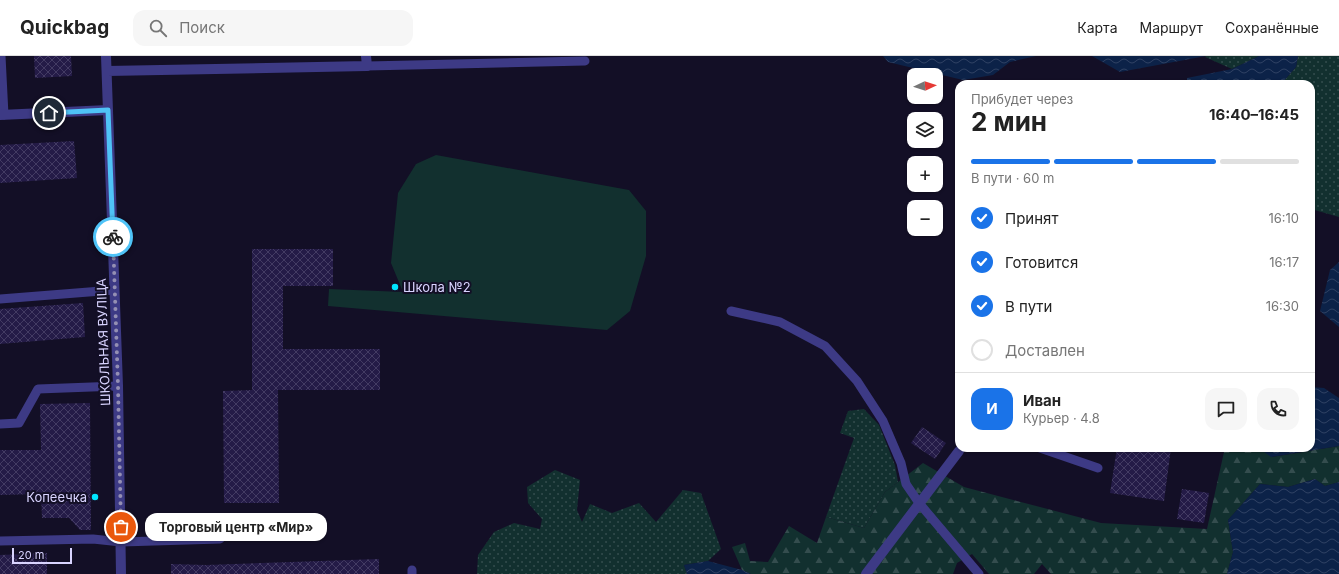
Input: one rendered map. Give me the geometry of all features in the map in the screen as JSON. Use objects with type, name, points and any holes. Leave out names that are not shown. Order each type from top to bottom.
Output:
[{"type":"street","name":"ШКОЛЬНАЯ ВУЛІЦА","points":[[106,56],[118,386],[121,574]]},
{"type":"street","points":[[107,70],[367,61]]},
{"type":"street","points":[[2,115],[108,110]]},
{"type":"street","points":[[866,574],[958,452]]},
{"type":"lane","points":[[1,56],[2,115]]},
{"type":"lane","points":[[367,61],[585,61]]},
{"type":"lane","points":[[0,299],[114,290]]},
{"type":"lane","points":[[730,311],[780,322],[825,346],[857,381],[883,421],[901,463],[906,484],[919,503],[979,574]]},
{"type":"lane","points":[[0,424],[19,423],[38,389],[118,386]]},
{"type":"lane","points":[[1052,452],[1098,468]]},
{"type":"lane","points":[[0,541],[93,539],[121,542],[220,539]]},
{"type":"green space","points":[[1259,56],[1232,69],[1205,57]]},
{"type":"green space","points":[[1298,56],[1339,56],[1339,217],[1315,210],[1315,80],[1285,80],[1296,67]]},
{"type":"green space","points":[[436,155],[629,190],[646,211],[646,256],[630,311],[607,330],[328,306],[329,289],[403,292],[391,263],[398,193],[416,164]]},
{"type":"green space","points":[[864,409],[879,425],[895,465],[898,482],[885,492],[864,528],[826,517],[854,438],[840,433],[848,411]]},
{"type":"green space","points":[[1339,446],[1339,482],[1325,486],[1315,479],[1288,487],[1260,484],[1228,520],[1233,552],[1227,574],[1051,574],[1042,564],[1034,574],[989,574],[972,554],[957,563],[953,574],[751,574],[742,570],[732,547],[745,543],[750,561],[768,562],[789,526],[817,543],[826,517],[864,528],[885,492],[923,463],[964,487],[1101,523],[1207,529],[1224,452],[1265,452],[1272,457],[1302,452],[1315,452],[1315,450]]},
{"type":"green space","points":[[555,470],[580,480],[577,510],[582,522],[590,504],[612,513],[639,503],[656,522],[683,490],[701,493],[721,549],[708,561],[684,565],[687,574],[477,574],[478,555],[494,532],[514,523],[540,529],[542,519],[528,503],[527,487]]},
{"type":"water","points":[[883,56],[1036,56],[1010,62],[993,75],[963,80],[943,75],[943,68],[913,68],[888,62]]},
{"type":"water","points":[[1092,56],[1206,56],[1120,72]]},
{"type":"water","points":[[1259,56],[1298,56],[1296,67],[1285,80],[1187,80],[1187,78],[1232,69]]},
{"type":"water","points":[[1339,262],[1339,327],[1320,311],[1330,270]]},
{"type":"water","points":[[1315,387],[1324,388],[1339,398],[1339,446],[1315,450]]},
{"type":"water","points":[[1264,452],[1302,452],[1271,457]]},
{"type":"water","points":[[1315,479],[1325,486],[1339,482],[1339,574],[1227,574],[1233,552],[1228,520],[1260,484],[1288,487]]},
{"type":"water","points":[[708,561],[742,570],[751,574],[687,574],[684,565]]},
{"type":"building","points":[[34,56],[71,56],[72,76],[35,78]]},
{"type":"building","points":[[74,141],[77,178],[0,183],[0,145]]},
{"type":"building","points":[[252,249],[333,249],[333,286],[283,286],[283,349],[380,349],[380,390],[278,390],[279,503],[224,503],[223,391],[252,390]]},
{"type":"building","points":[[83,303],[85,337],[0,344],[0,309]]},
{"type":"building","points":[[90,403],[91,530],[80,530],[69,518],[42,518],[41,494],[0,495],[0,450],[41,450],[40,404]]},
{"type":"building","points":[[922,427],[946,443],[935,459],[911,443]]},
{"type":"building","points":[[1116,452],[1170,452],[1164,501],[1110,493]]},
{"type":"building","points":[[1182,489],[1209,493],[1204,523],[1177,519]]},
{"type":"building","points":[[47,553],[47,574],[0,574],[0,555]]},
{"type":"building","points":[[379,559],[379,574],[171,574],[171,564],[206,565]]},
{"type":"way so far","points":[[113,237],[121,527]]},
{"type":"place","name":"Школа №2","points":[[395,287]]},
{"type":"place","name":"Копеечка","points":[[95,497]]},
{"type":"place","name":"Торговый центр «Мир»","points":[[121,527]]},
{"type":"route","points":[[49,113],[108,110],[113,237]]}]
